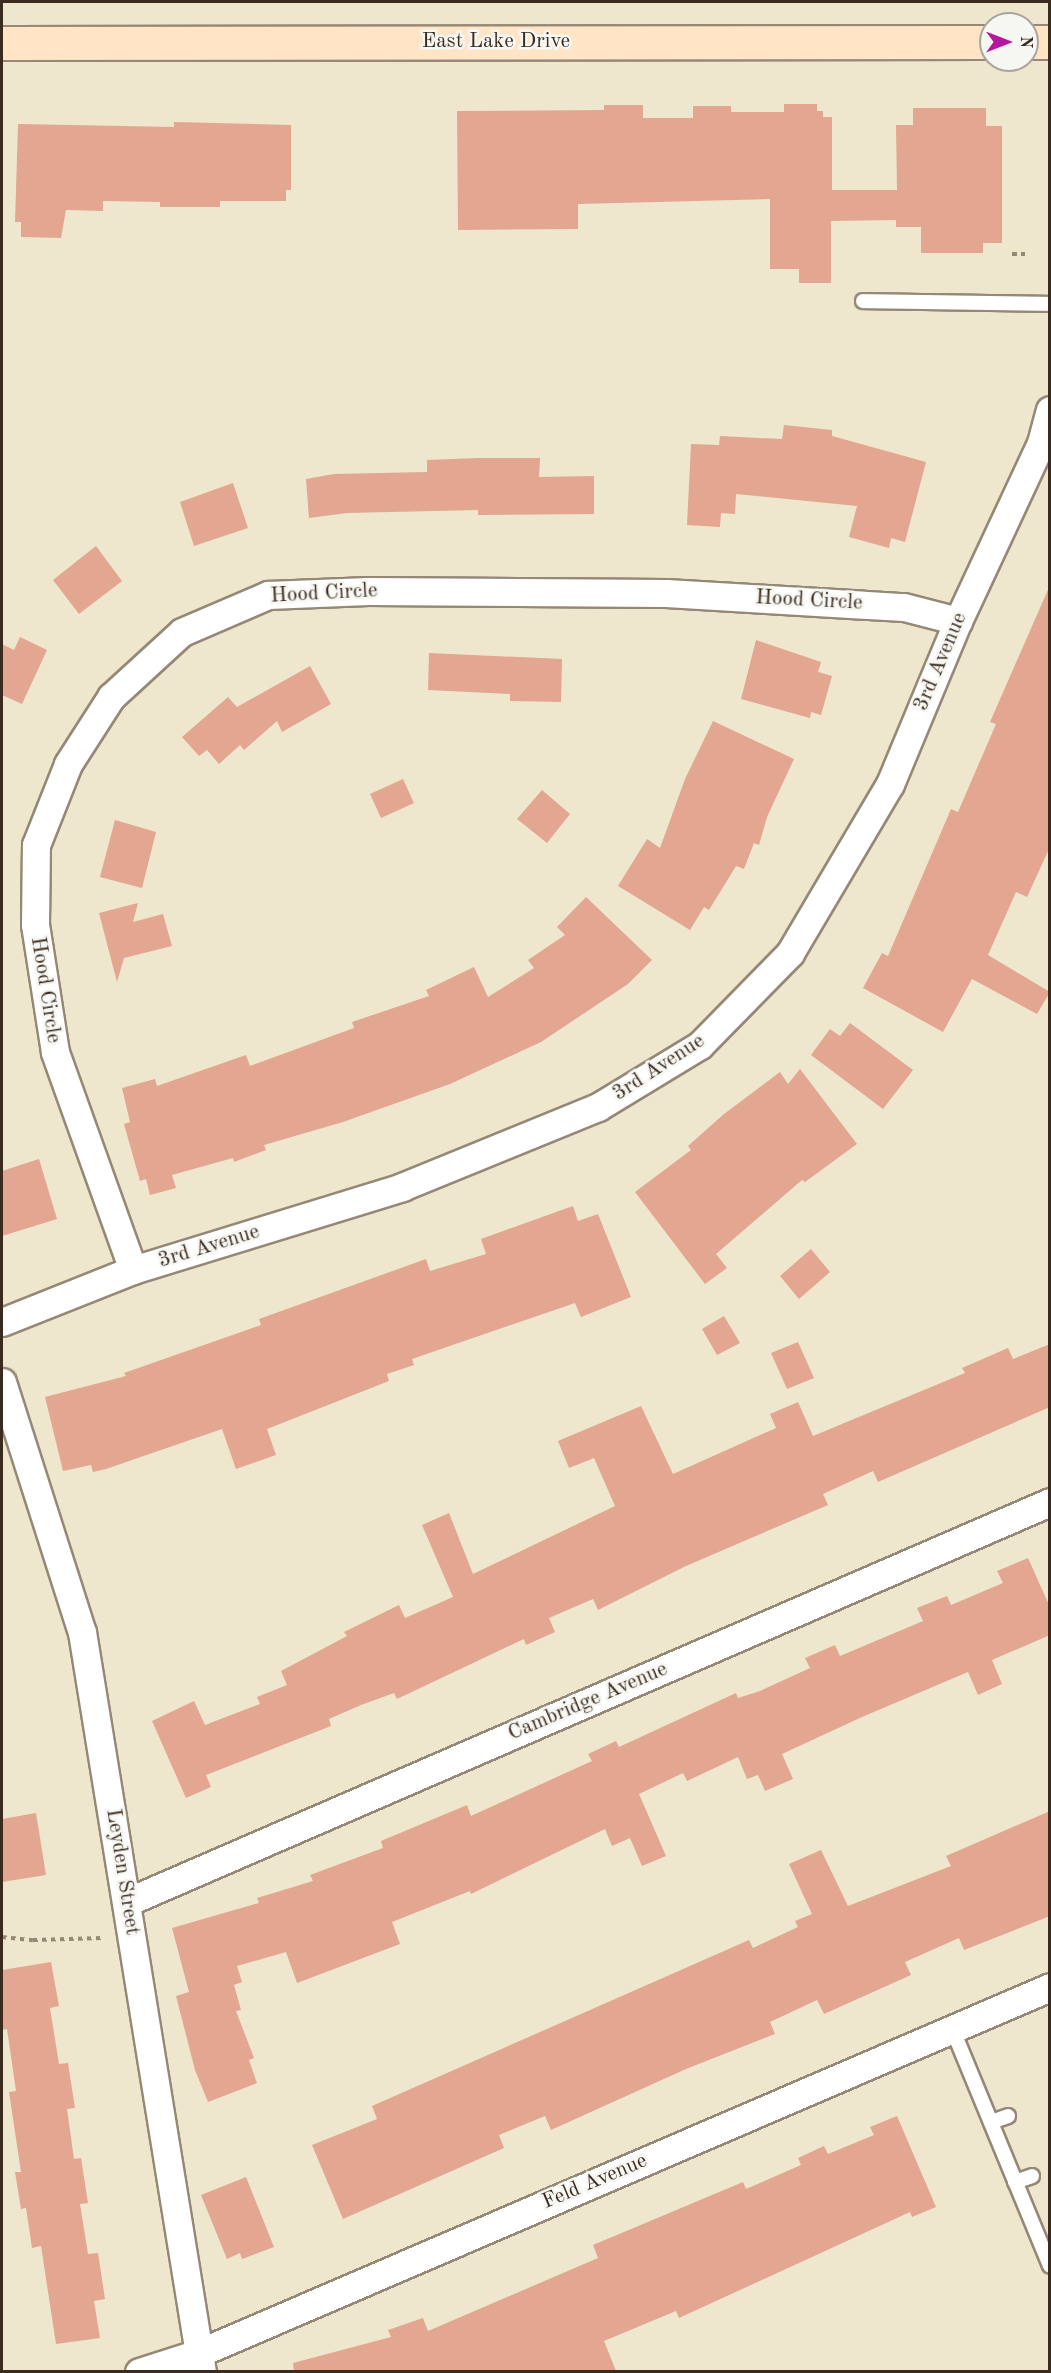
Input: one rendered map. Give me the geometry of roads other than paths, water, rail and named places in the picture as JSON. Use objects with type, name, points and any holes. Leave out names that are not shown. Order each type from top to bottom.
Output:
[{"type":"street","name":"East Lake Drive","points":[[2,43],[979,42]]},
{"type":"street","name":"3rd Avenue","points":[[2,1322],[133,1270],[402,1188],[598,1107],[700,1045],[790,953],[890,784],[958,621],[1041,443],[1050,410]]},
{"type":"street","name":"Hood Circle","points":[[133,1270],[55,1052],[35,925],[36,845],[68,764],[111,697],[182,632],[268,595],[368,591],[666,592],[904,606],[958,621]]},
{"type":"street","name":"Leyden Street","points":[[2,1382],[82,1632],[200,2362]]},
{"type":"street","name":"Cambridge Avenue","points":[[127,1902],[1050,1502]]},
{"type":"street","name":"Feld Avenue","points":[[139,2372],[200,2362],[952,2028],[1050,1987]]},
{"type":"lane","points":[[863,301],[1050,304]]},
{"type":"lane","points":[[952,2028],[1050,2266]]},
{"type":"lane","points":[[991,2122],[1008,2116]]},
{"type":"lane","points":[[1015,2182],[1032,2176]]}]
